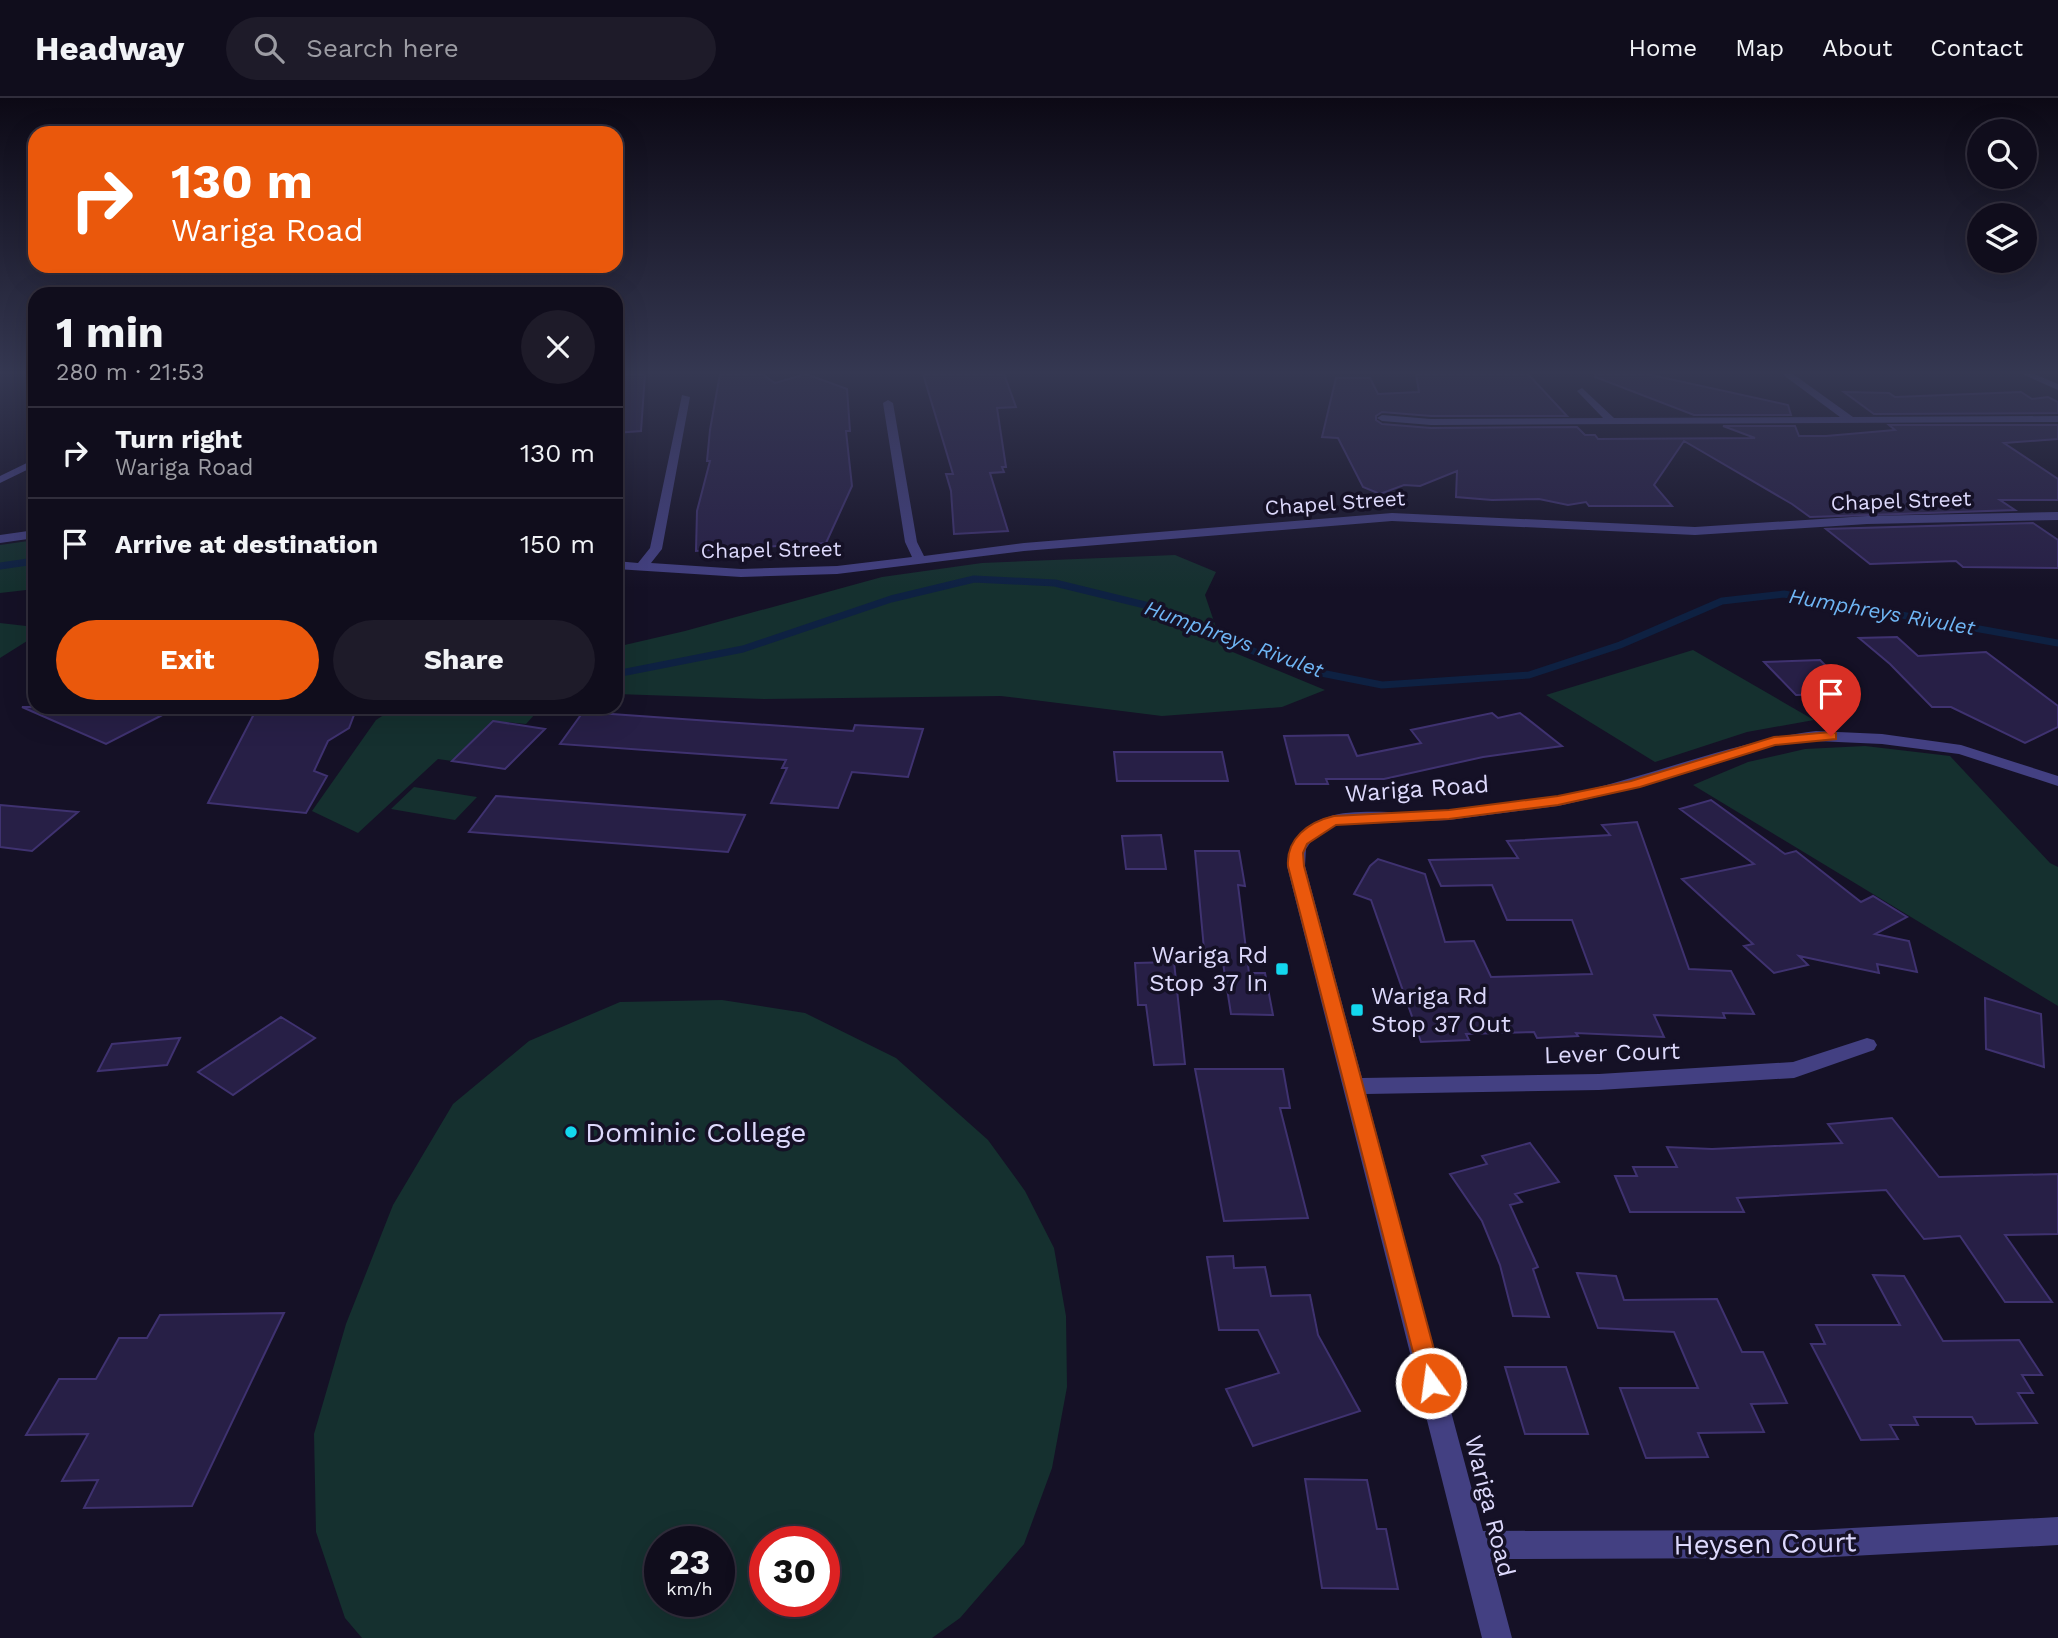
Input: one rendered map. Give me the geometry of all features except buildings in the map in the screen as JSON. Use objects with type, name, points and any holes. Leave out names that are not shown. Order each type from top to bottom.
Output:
[{"type":"street","points":[[641,567],[656,549],[676,446]]},
{"type":"street","points":[[895,446],[911,541],[920,560]]},
{"type":"street","points":[[0,480],[28,466]]},
{"type":"street","name":"Chapel Street","points":[[623,566],[708,572],[780,573],[1024,547],[1392,517],[1695,531],[1867,520],[2058,516]]},
{"type":"street","points":[[0,538],[28,535]]},
{"type":"street","name":"Wariga Road","points":[[1497,1638],[1356,1086],[1296,866],[1295,853],[1300,842],[1322,824],[1350,818],[1449,815],[1558,801],[1634,784],[1774,741],[1816,736],[1882,739],[1961,750],[2058,781]]},
{"type":"street","name":"Lever Court","points":[[1356,1086],[1599,1082],[1794,1070],[1867,1045]]},
{"type":"street","name":"Heysen Court","points":[[1472,1545],[1815,1544],[2058,1531]]},
{"type":"green space","points":[[28,541],[28,590],[0,593],[0,545]]},
{"type":"green space","points":[[1175,555],[1216,572],[1205,595],[1223,648],[1325,690],[1282,707],[1162,716],[1001,696],[765,699],[623,694],[623,645],[882,577],[982,563]]},
{"type":"green space","points":[[0,623],[28,626],[28,640],[0,658]]},
{"type":"green space","points":[[1693,650],[1814,720],[1747,732],[1655,762],[1546,695]]},
{"type":"green space","points":[[385,714],[535,714],[526,724],[493,721],[452,761],[438,759],[358,833],[312,811],[376,720]]},
{"type":"green space","points":[[1865,746],[1950,756],[2050,863],[2058,867],[2058,1006],[1693,785],[1748,762],[1805,749]]},
{"type":"green space","points":[[414,787],[477,797],[455,820],[391,809]]},
{"type":"green space","points":[[722,1000],[805,1013],[896,1058],[988,1140],[1025,1191],[1054,1248],[1066,1316],[1067,1387],[1052,1468],[1024,1544],[960,1618],[932,1638],[362,1638],[345,1618],[316,1532],[314,1434],[346,1324],[393,1205],[453,1104],[529,1041],[620,1002]]},
{"type":"waterway","name":"Humphreys Rivulet","points":[[0,566],[28,562]]},
{"type":"waterway","name":"Humphreys Rivulet","points":[[623,673],[743,649],[891,599],[974,579],[1055,583],[1149,606],[1258,653],[1316,672],[1382,685],[1529,675],[1620,645],[1722,601],[1784,594],[2058,643]]},
{"type":"place","name":"Wariga Rd Stop 37 In","points":[[1282,969]]},
{"type":"place","name":"Wariga Rd Stop 37 Out","points":[[1357,1010]]},
{"type":"place","name":"Dominic College","points":[[571,1132]]},
{"type":"route","points":[[1431,1383],[1356,1086],[1296,866],[1295,853],[1300,842],[1322,824],[1334,820],[1449,815],[1558,801],[1602,793],[1774,741],[1831,736]]}]
